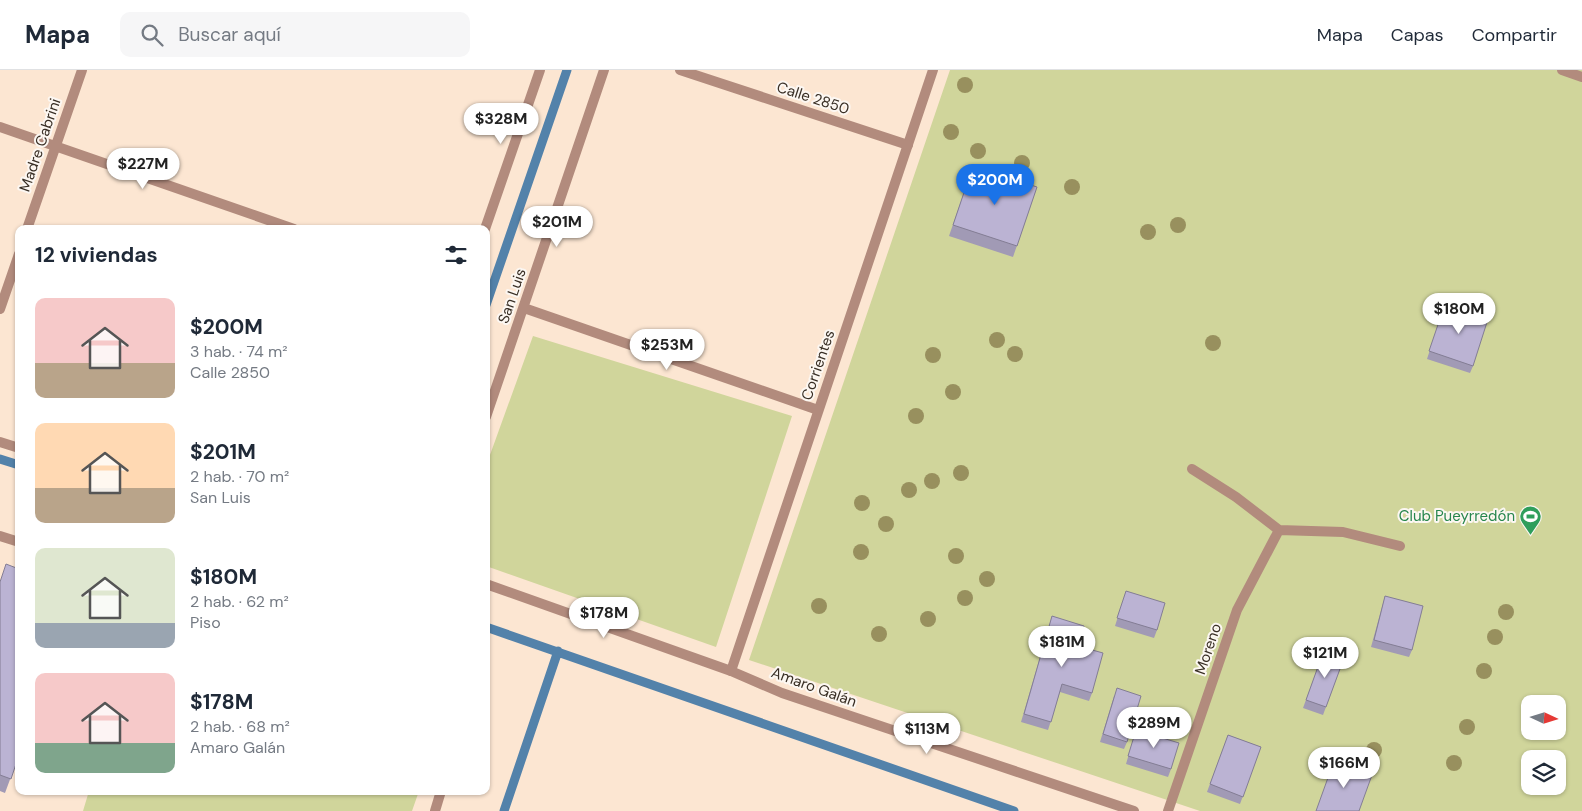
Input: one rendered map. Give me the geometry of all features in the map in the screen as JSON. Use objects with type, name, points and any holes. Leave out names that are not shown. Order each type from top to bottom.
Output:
[{"type":"street","name":"Madre Cabrini","points":[[28,225],[82,70]]},
{"type":"street","points":[[486,225],[540,70]]},
{"type":"street","name":"San Luis","points":[[490,406],[604,70]]},
{"type":"street","name":"Calle 2850","points":[[680,70],[908,145]]},
{"type":"street","name":"Corrientes","points":[[731,671],[933,70]]},
{"type":"street","points":[[1562,70],[1582,77]]},
{"type":"street","points":[[0,127],[283,225]]},
{"type":"street","points":[[0,309],[15,266]]},
{"type":"street","points":[[524,308],[818,410]]},
{"type":"street","points":[[0,442],[15,447]]},
{"type":"street","points":[[1192,469],[1236,497],[1279,530],[1343,532],[1400,546]]},
{"type":"street","name":"Moreno","points":[[1168,811],[1237,610],[1279,530]]},
{"type":"street","points":[[0,536],[15,541]]},
{"type":"street","name":"Amaro Galán","points":[[490,585],[731,671],[782,693],[1134,811]]},
{"type":"street","points":[[434,811],[440,795]]},
{"type":"green space","points":[[950,70],[1582,70],[1582,811],[1200,811],[749,660]]},
{"type":"green space","points":[[533,336],[792,416],[716,647],[490,567],[490,455]]},
{"type":"green space","points":[[88,795],[418,795],[412,811],[83,811]]},
{"type":"building","points":[[973,166],[1037,187],[1017,246],[953,225]]},
{"type":"building","points":[[1445,304],[1488,319],[1473,366],[1429,351]]},
{"type":"building","points":[[6,564],[15,567],[15,767],[11,779],[0,775],[0,582]]},
{"type":"building","points":[[1126,591],[1165,603],[1157,630],[1117,618]]},
{"type":"building","points":[[1385,596],[1423,606],[1412,650],[1374,640]]},
{"type":"building","points":[[1052,616],[1084,626],[1078,646],[1103,653],[1092,693],[1062,684],[1051,722],[1024,714]]},
{"type":"building","points":[[1324,650],[1344,658],[1326,707],[1306,700]]},
{"type":"building","points":[[1117,688],[1141,696],[1127,742],[1103,734]]},
{"type":"building","points":[[1136,730],[1179,743],[1171,769],[1128,756]]},
{"type":"building","points":[[1228,735],[1261,747],[1243,797],[1210,784]]},
{"type":"building","points":[[1334,761],[1372,775],[1359,811],[1316,811]]},
{"type":"waterway","points":[[490,293],[567,70]]},
{"type":"waterway","points":[[0,459],[15,464]]},
{"type":"waterway","points":[[490,628],[1014,811]]},
{"type":"waterway","points":[[504,811],[558,651]]},
{"type":"place","name":"Club Pueyrredón","points":[[1531,535]]}]
